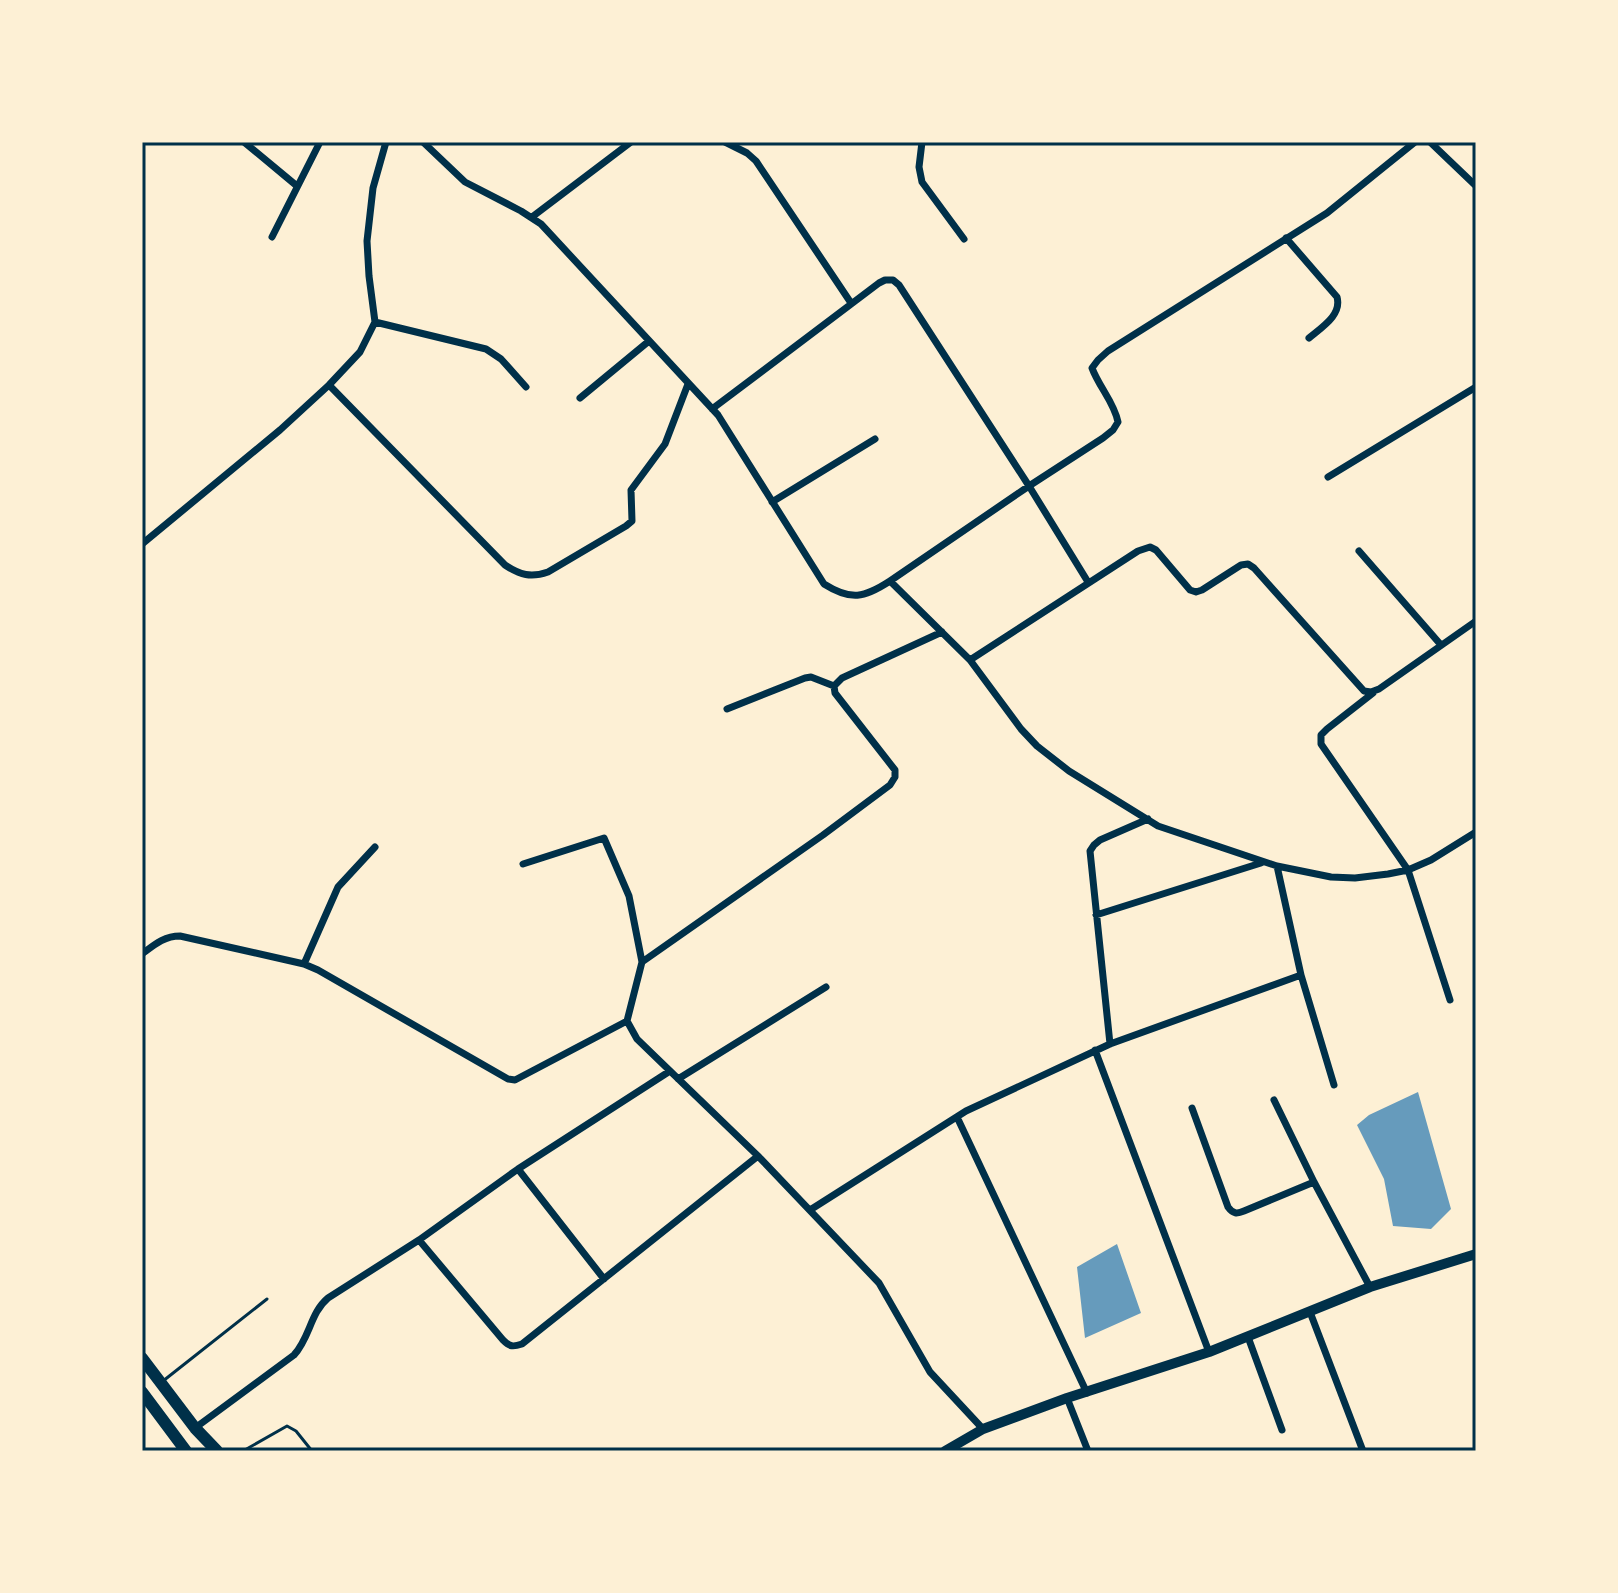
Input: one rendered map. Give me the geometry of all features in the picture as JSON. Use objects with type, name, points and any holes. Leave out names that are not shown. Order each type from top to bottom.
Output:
[{"type":"highway","points":[[142,1358],[195,1428],[217,1451]]},
{"type":"highway","points":[[142,1392],[186,1451]]},
{"type":"main road","points":[[945,1451],[983,1429],[1209,1352],[1370,1287],[1476,1254]]},
{"type":"street","points":[[244,142],[297,186]]},
{"type":"street","points":[[272,237],[320,142]]},
{"type":"street","points":[[142,544],[280,430],[360,352],[375,322],[367,241],[373,188],[386,142]]},
{"type":"street","points":[[423,142],[465,182],[532,217],[718,415],[824,584],[838,592],[856,596],[870,594],[1113,430],[1118,422],[1116,411],[1092,368],[1098,360],[1340,204],[1415,142]]},
{"type":"street","points":[[532,217],[631,142]]},
{"type":"street","points":[[725,142],[756,161],[851,303]]},
{"type":"street","points":[[922,142],[919,167],[922,182],[964,239]]},
{"type":"street","points":[[1430,142],[1476,186]]},
{"type":"street","points":[[1286,238],[1339,302],[1333,316],[1309,338]]},
{"type":"street","points":[[712,409],[851,303],[885,280],[893,280],[1029,486],[1088,582]]},
{"type":"street","points":[[375,322],[486,349],[501,359],[526,387]]},
{"type":"street","points":[[580,398],[649,341]]},
{"type":"street","points":[[329,385],[505,565],[517,573],[538,576],[632,521],[631,490],[665,444],[688,384]]},
{"type":"street","points":[[1328,477],[1476,387]]},
{"type":"street","points":[[772,502],[875,439]]},
{"type":"street","points":[[970,660],[1088,582],[1143,548],[1150,547],[1190,590],[1196,592],[1235,568],[1248,564],[1358,686],[1364,691],[1379,689]]},
{"type":"street","points":[[1359,551],[1441,645]]},
{"type":"street","points":[[890,581],[970,660],[1037,746],[1069,771],[1158,826],[1277,866],[1318,875],[1355,878],[1408,870],[1431,860],[1476,832]]},
{"type":"street","points":[[1450,1000],[1408,870],[1321,744],[1321,735],[1379,689],[1476,621]]},
{"type":"street","points":[[834,686],[842,678],[942,632]]},
{"type":"street","points":[[727,709],[805,678],[811,677],[834,686]]},
{"type":"street","points":[[642,962],[890,785],[895,770],[835,693],[834,686]]},
{"type":"street","points":[[1110,1044],[1090,851],[1100,840],[1148,819]]},
{"type":"street","points":[[523,864],[604,838],[629,896],[642,962],[627,1021],[637,1039],[758,1156],[879,1283],[930,1372],[983,1429]]},
{"type":"street","points":[[304,964],[338,887],[375,847]]},
{"type":"street","points":[[1096,915],[1264,862]]},
{"type":"street","points":[[1277,866],[1301,975],[1334,1085]]},
{"type":"street","points":[[142,954],[162,940],[180,936],[304,964],[508,1079],[515,1080],[627,1021]]},
{"type":"street","points":[[810,1210],[957,1117],[1095,1050],[1301,975]]},
{"type":"street","points":[[678,1079],[826,987]]},
{"type":"street","points":[[1095,1050],[1209,1352]]},
{"type":"street","points":[[195,1428],[294,1355],[306,1340],[317,1309],[328,1298],[419,1240],[518,1169],[670,1071]]},
{"type":"street","points":[[1274,1100],[1370,1287]]},
{"type":"street","points":[[1192,1108],[1232,1212],[1244,1211],[1314,1182]]},
{"type":"street","points":[[957,1117],[1087,1393]]},
{"type":"street","points":[[419,1240],[510,1346],[522,1344],[758,1156]]},
{"type":"street","points":[[518,1169],[604,1279]]},
{"type":"street","points":[[1310,1312],[1363,1451]]},
{"type":"street","points":[[1248,1337],[1282,1430]]},
{"type":"street","points":[[1067,1398],[1088,1451]]},
{"type":"lane","points":[[161,1382],[267,1299]]},
{"type":"lane","points":[[243,1451],[287,1426],[296,1431],[312,1451]]},
{"type":"water","points":[[1418,1092],[1451,1209],[1431,1229],[1393,1226],[1384,1179],[1357,1125],[1369,1115]]},
{"type":"water","points":[[1117,1244],[1141,1313],[1085,1338],[1077,1267]]}]
